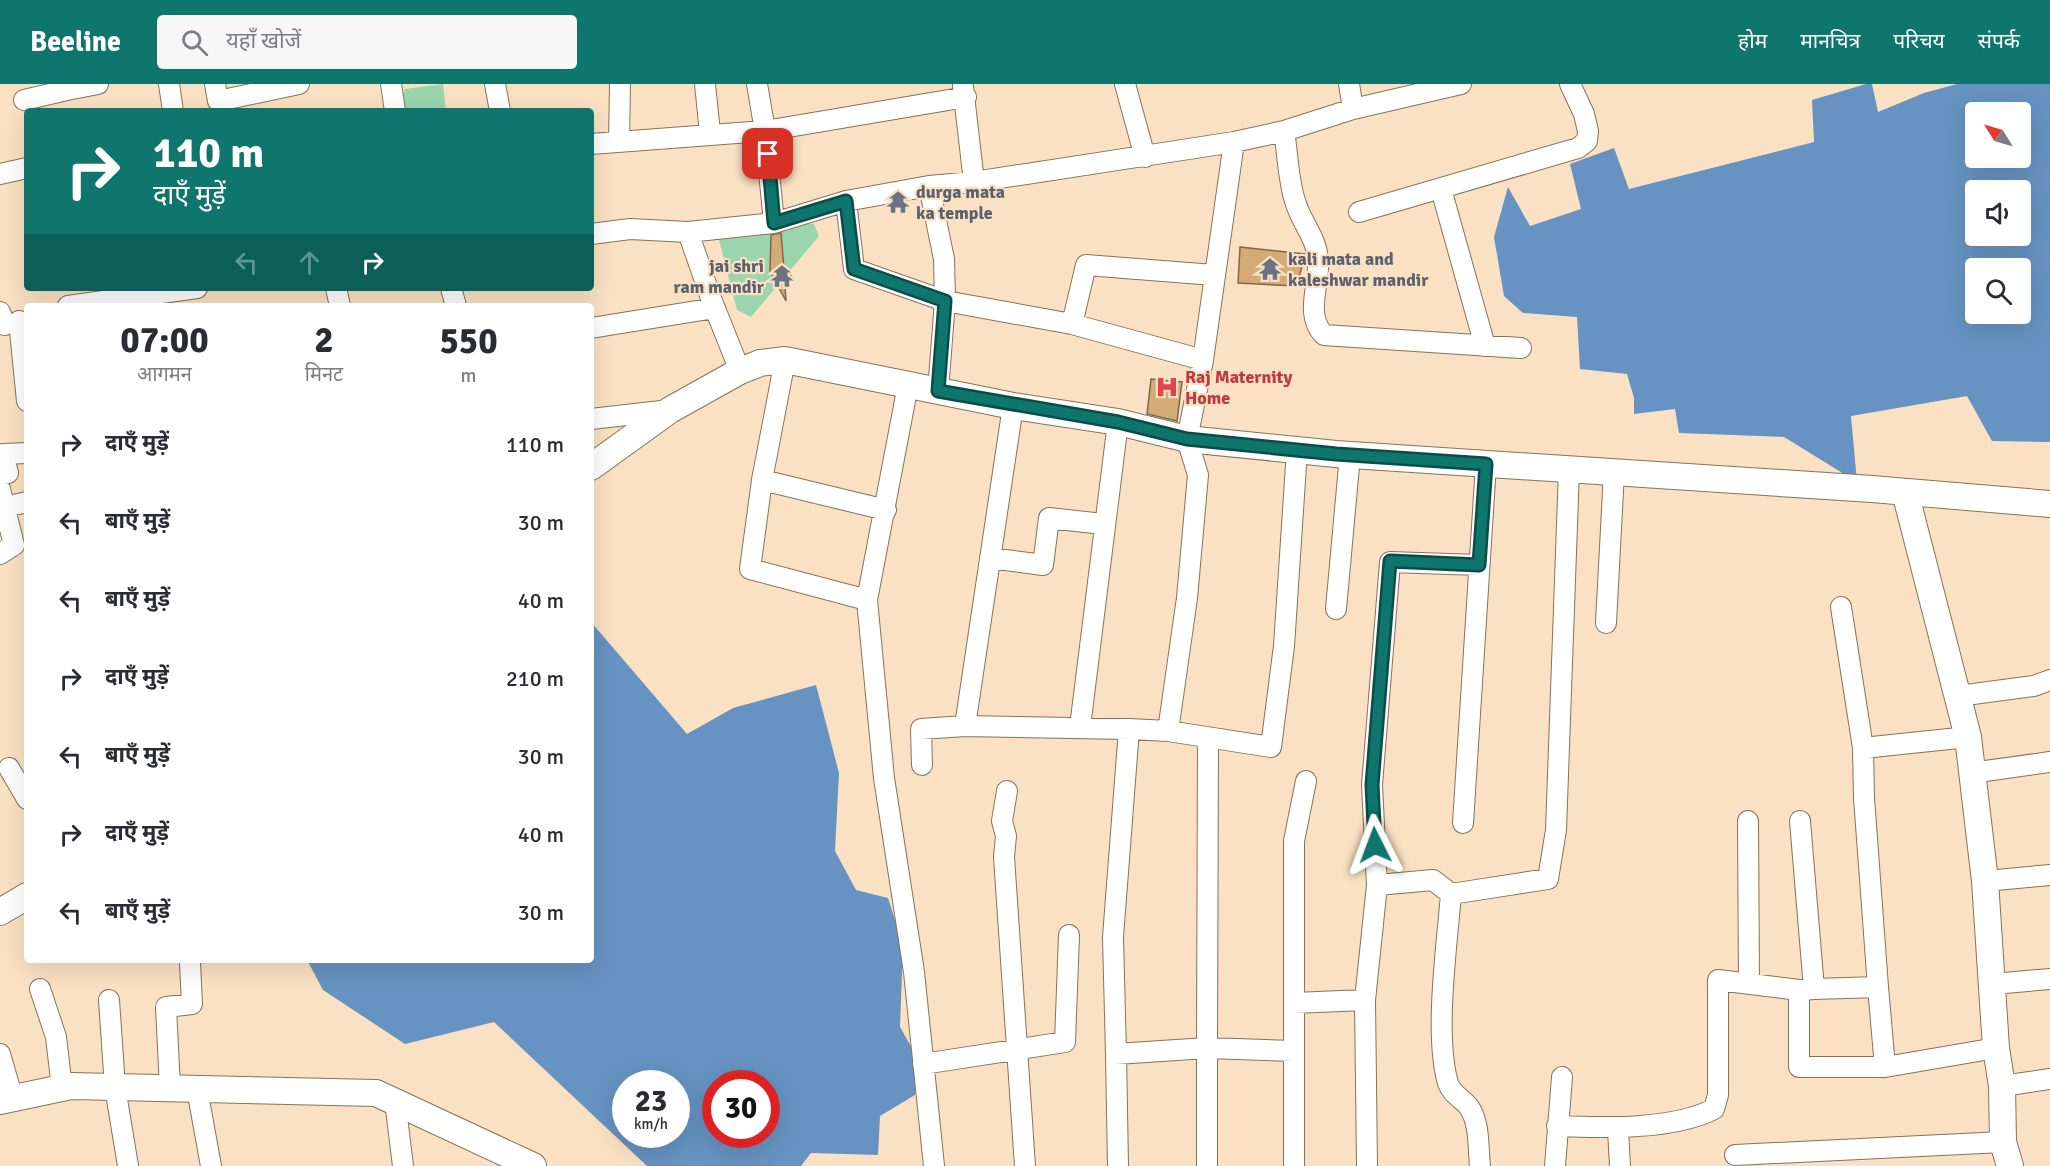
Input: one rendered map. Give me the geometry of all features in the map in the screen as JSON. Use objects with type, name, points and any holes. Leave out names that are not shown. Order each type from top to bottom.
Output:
[{"type":"street","points":[[24,99],[66,87],[98,84]]},
{"type":"street","points":[[169,84],[172,108]]},
{"type":"street","points":[[215,84],[218,101],[299,84]]},
{"type":"street","points":[[391,84],[395,108]]},
{"type":"street","points":[[495,84],[499,108]]},
{"type":"street","points":[[619,142],[620,84]]},
{"type":"street","points":[[705,84],[710,133]]},
{"type":"street","points":[[758,84],[774,223]]},
{"type":"street","points":[[1125,84],[1145,157]]},
{"type":"street","points":[[1348,84],[1353,109]]},
{"type":"street","points":[[594,234],[630,229],[688,232],[774,223],[846,201],[928,186],[974,182],[1234,142],[1284,131],[1353,109],[1461,84]]},
{"type":"street","points":[[1359,212],[1578,148],[1587,141],[1588,131],[1570,84]]},
{"type":"street","points":[[594,144],[710,133],[765,131],[964,91],[974,182]]},
{"type":"street","points":[[1284,131],[1295,203],[1316,247],[1318,260],[1313,316],[1316,328],[1324,335],[1339,338],[1521,348]]},
{"type":"street","points":[[1168,731],[1187,598],[1198,475],[1187,439],[1203,360],[1234,142]]},
{"type":"street","points":[[0,174],[24,169]]},
{"type":"street","points":[[928,186],[944,259],[945,301],[938,391]]},
{"type":"street","points":[[1441,189],[1485,346]]},
{"type":"street","points":[[846,201],[854,269],[945,301],[1072,324],[1203,360]]},
{"type":"street","points":[[688,232],[714,308],[740,371]]},
{"type":"street","points":[[1072,324],[1086,265],[1214,275]]},
{"type":"street","points":[[72,301],[150,291]]},
{"type":"street","points":[[594,328],[714,308]]},
{"type":"street","points":[[10,320],[24,387]]},
{"type":"street","points":[[785,360],[762,480],[750,569],[867,600]]},
{"type":"street","points":[[594,465],[670,410],[740,371],[760,363],[785,360],[1013,406],[1118,422],[1187,439],[1350,455],[1905,492],[2050,504]]},
{"type":"street","points":[[908,386],[867,600],[884,778],[914,972],[934,1166]]},
{"type":"street","points":[[965,726],[1013,406]]},
{"type":"street","points":[[594,419],[670,410]]},
{"type":"street","points":[[1080,727],[1103,524],[1118,422]]},
{"type":"street","points":[[922,765],[921,729],[965,726],[1080,727],[1168,731],[1271,747],[1284,646],[1297,450]]},
{"type":"street","points":[[0,475],[8,473],[3,454],[24,453]]},
{"type":"street","points":[[1336,609],[1350,455]]},
{"type":"street","points":[[1463,823],[1486,464]]},
{"type":"street","points":[[1377,885],[1433,880],[1451,894],[1548,879],[1556,830],[1569,470]]},
{"type":"street","points":[[1606,623],[1614,472]]},
{"type":"street","points":[[762,480],[886,510]]},
{"type":"street","points":[[1735,1155],[2006,1154],[2002,1086],[1996,1048],[1985,881],[1968,737],[1905,492]]},
{"type":"street","points":[[0,554],[14,545],[2,498],[24,502]]},
{"type":"street","points":[[990,558],[1043,565],[1049,518],[1103,524]]},
{"type":"street","points":[[1367,1166],[1365,1000],[1377,885],[1372,785],[1390,561],[1479,565]]},
{"type":"street","points":[[1841,607],[1863,748],[1864,798],[1885,1067]]},
{"type":"street","points":[[1958,696],[2034,686],[2050,680]]},
{"type":"street","points":[[1118,1166],[1113,938],[1129,729]]},
{"type":"street","points":[[1863,748],[1968,737]]},
{"type":"street","points":[[1207,1166],[1208,738]]},
{"type":"street","points":[[1971,773],[2050,762]]},
{"type":"street","points":[[9,768],[24,794]]},
{"type":"street","points":[[1294,1166],[1294,841],[1306,781]]},
{"type":"street","points":[[1007,791],[1002,821],[1006,836],[1004,857],[1025,1166]]},
{"type":"street","points":[[1748,821],[1749,984]]},
{"type":"street","points":[[1800,821],[1806,989],[1799,1067],[1885,1067],[1996,1048]]},
{"type":"street","points":[[1985,881],[2050,874]]},
{"type":"street","points":[[1451,894],[1442,1024],[1444,1057],[1448,1084],[1457,1098],[1468,1106],[1475,1120],[1480,1166]]},
{"type":"street","points":[[0,912],[24,898]]},
{"type":"street","points":[[923,1064],[1065,1042],[1069,935]]},
{"type":"street","points":[[170,1088],[166,1007],[192,1004],[189,963]]},
{"type":"street","points":[[1993,984],[2050,979]]},
{"type":"street","points":[[1557,1126],[1618,1129],[1701,1116],[1714,1109],[1718,1095],[1718,980],[1806,989],[1878,987]]},
{"type":"street","points":[[40,989],[56,1037],[62,1088]]},
{"type":"street","points":[[109,1000],[115,1087],[128,1166]]},
{"type":"street","points":[[1294,1003],[1365,1000]]},
{"type":"street","points":[[1116,1054],[1207,1048],[1294,1051]]},
{"type":"street","points":[[0,1054],[7,1100],[62,1088],[115,1087],[376,1093],[497,1157],[533,1166]]},
{"type":"street","points":[[1555,1166],[1562,1077]]},
{"type":"street","points":[[2002,1086],[2050,1079]]},
{"type":"street","points":[[197,1089],[212,1166]]},
{"type":"street","points":[[394,1101],[403,1166]]},
{"type":"street","points":[[1618,1129],[1620,1166]]},
{"type":"green space","points":[[443,84],[446,108],[400,108],[399,104],[405,89]]},
{"type":"green space","points":[[715,224],[814,224],[819,236],[751,317],[737,310]]},
{"type":"water","points":[[1866,84],[1872,84],[1878,112],[1924,93],[1957,84],[2050,84],[2050,442],[1992,441],[1967,396],[1851,416],[1857,482],[1784,437],[1679,433],[1675,409],[1634,414],[1634,398],[1627,374],[1580,369],[1577,317],[1523,313],[1504,296],[1494,237],[1508,187],[1530,226],[1581,209],[1570,164],[1614,148],[1629,189],[1814,142],[1812,100]]},
{"type":"water","points":[[594,626],[687,734],[733,708],[816,685],[839,773],[835,851],[856,890],[888,898],[903,945],[900,1027],[919,1060],[915,1095],[880,1116],[878,1155],[811,1153],[801,1166],[647,1166],[628,1148],[690,1148],[690,1070],[612,1070],[612,1133],[494,1022],[405,1044],[323,990],[309,963],[594,963]]},
{"type":"building","points":[[781,233],[784,270],[788,270],[793,280],[785,287],[786,301],[770,271],[771,235]]},
{"type":"building","name":"kali mata and kaleshwar mandir","points":[[1240,247],[1305,254],[1297,286],[1238,283]]},
{"type":"building","points":[[1151,379],[1182,382],[1177,421],[1147,414]]},
{"type":"place","name":"durga mata ka temple","points":[[898,202]]},
{"type":"place","name":"kali mata and kaleshwar mandir","points":[[1270,269]]},
{"type":"place","name":"jai shri ram mandir","points":[[782,276]]},
{"type":"place","name":"Raj Maternity Home","points":[[1167,387]]},
{"type":"route","points":[[768,154],[774,223],[846,201],[854,269],[945,301],[938,391],[1013,406],[1118,422],[1187,439],[1336,454],[1486,464],[1479,565],[1390,561],[1372,785],[1375,845]]}]
